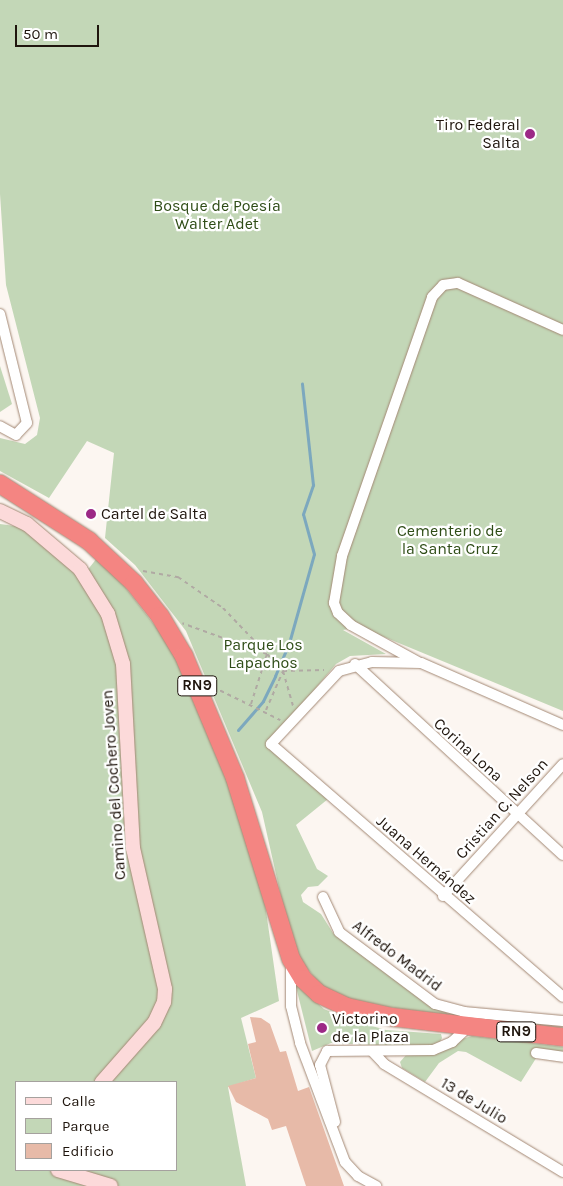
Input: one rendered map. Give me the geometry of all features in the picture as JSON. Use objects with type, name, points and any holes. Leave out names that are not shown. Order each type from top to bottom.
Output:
[{"type":"highway","name":"RN9","points":[[0,484],[67,523],[125,574],[160,616],[184,656],[235,778],[291,959],[303,979],[319,994],[348,1007],[468,1026],[563,1037]]},
{"type":"street","points":[[563,330],[458,284],[443,285],[432,297],[342,556],[334,603],[338,613],[351,625],[421,663],[563,724]]},
{"type":"street","points":[[0,314],[27,423],[16,435],[9,434],[0,426]]},
{"type":"street","name":"Camino del Cochero Joven","points":[[0,511],[28,524],[80,569],[108,614],[123,664],[133,848],[165,989],[164,1002],[154,1023],[103,1081]]},
{"type":"street","points":[[288,726],[339,671],[356,664],[421,663]]},
{"type":"street","name":"Corina Lona","points":[[356,664],[563,855]]},
{"type":"street","name":"Juana Hernández","points":[[288,726],[271,744],[443,896],[563,997]]},
{"type":"street","name":"Cristian C. Nelson","points":[[443,896],[516,813],[563,764]]},
{"type":"street","name":"Alfredo Madrid","points":[[323,897],[339,932],[435,1004],[464,1012],[563,1021]]},
{"type":"street","points":[[291,959],[292,1017],[338,1143],[350,1170],[376,1186]]},
{"type":"street","points":[[338,1143],[320,1065],[322,1056],[335,1049],[373,1052],[433,1050],[452,1042],[468,1026]]},
{"type":"street","name":"13 de Julio","points":[[373,1052],[384,1064],[563,1172]]},
{"type":"street","points":[[536,1053],[563,1057]]},
{"type":"street","points":[[61,1171],[111,1186]]},
{"type":"path","points":[[125,574],[152,570],[178,577],[223,608],[283,671],[296,718]]},
{"type":"path","points":[[160,616],[268,654]]},
{"type":"path","points":[[251,704],[268,654]]},
{"type":"path","points":[[283,671],[339,671]]},
{"type":"path","points":[[266,710],[283,671]]},
{"type":"path","points":[[209,680],[214,688],[266,710],[288,726]]},
{"type":"green space","name":"Bosque de Poesía Walter Adet","points":[[0,0],[563,0],[563,711],[360,627],[343,630],[386,654],[350,656],[336,664],[268,745],[328,799],[296,825],[317,869],[328,876],[318,886],[308,887],[301,895],[303,902],[321,914],[333,933],[451,1016],[347,1001],[324,990],[293,950],[262,812],[186,631],[135,565],[105,538],[114,453],[87,441],[49,498],[0,471],[0,438],[25,444],[37,435],[40,418],[6,285],[0,194]]},
{"type":"green space","points":[[0,366],[12,404],[0,412]]},
{"type":"green space","points":[[0,524],[22,527],[86,572],[97,558],[125,587],[166,640],[184,673],[245,822],[265,904],[279,1001],[241,1018],[256,1078],[228,1087],[246,1186],[0,1186]]},
{"type":"green space","points":[[295,983],[324,1009],[348,1019],[386,1030],[441,1034],[442,1038],[439,1044],[417,1047],[331,1043],[312,1051]]},
{"type":"green space","points":[[472,1036],[563,1047],[563,1054],[540,1052],[521,1082],[466,1052],[458,1051],[439,1063],[425,1082],[402,1068],[400,1062],[406,1055]]},
{"type":"building","points":[[250,1017],[261,1018],[270,1024],[280,1052],[286,1051],[298,1091],[309,1087],[344,1186],[306,1186],[286,1126],[272,1130],[268,1119],[236,1102],[228,1086],[256,1078],[248,1044],[256,1042]]},
{"type":"waterway","points":[[238,730],[263,701],[275,676],[289,643],[314,554],[303,514],[313,485],[302,384]]},
{"type":"place","name":"Tiro Federal Salta","points":[[530,134]]},
{"type":"place","name":"Cartel de Salta","points":[[91,514]]},
{"type":"place","name":"Victorino de la Plaza","points":[[322,1028]]},
{"type":"park label","name":"Cementerio de la Santa Cruz","points":[[450,540]]},
{"type":"park label","name":"Parque Los Lapachos","points":[[263,654]]}]
